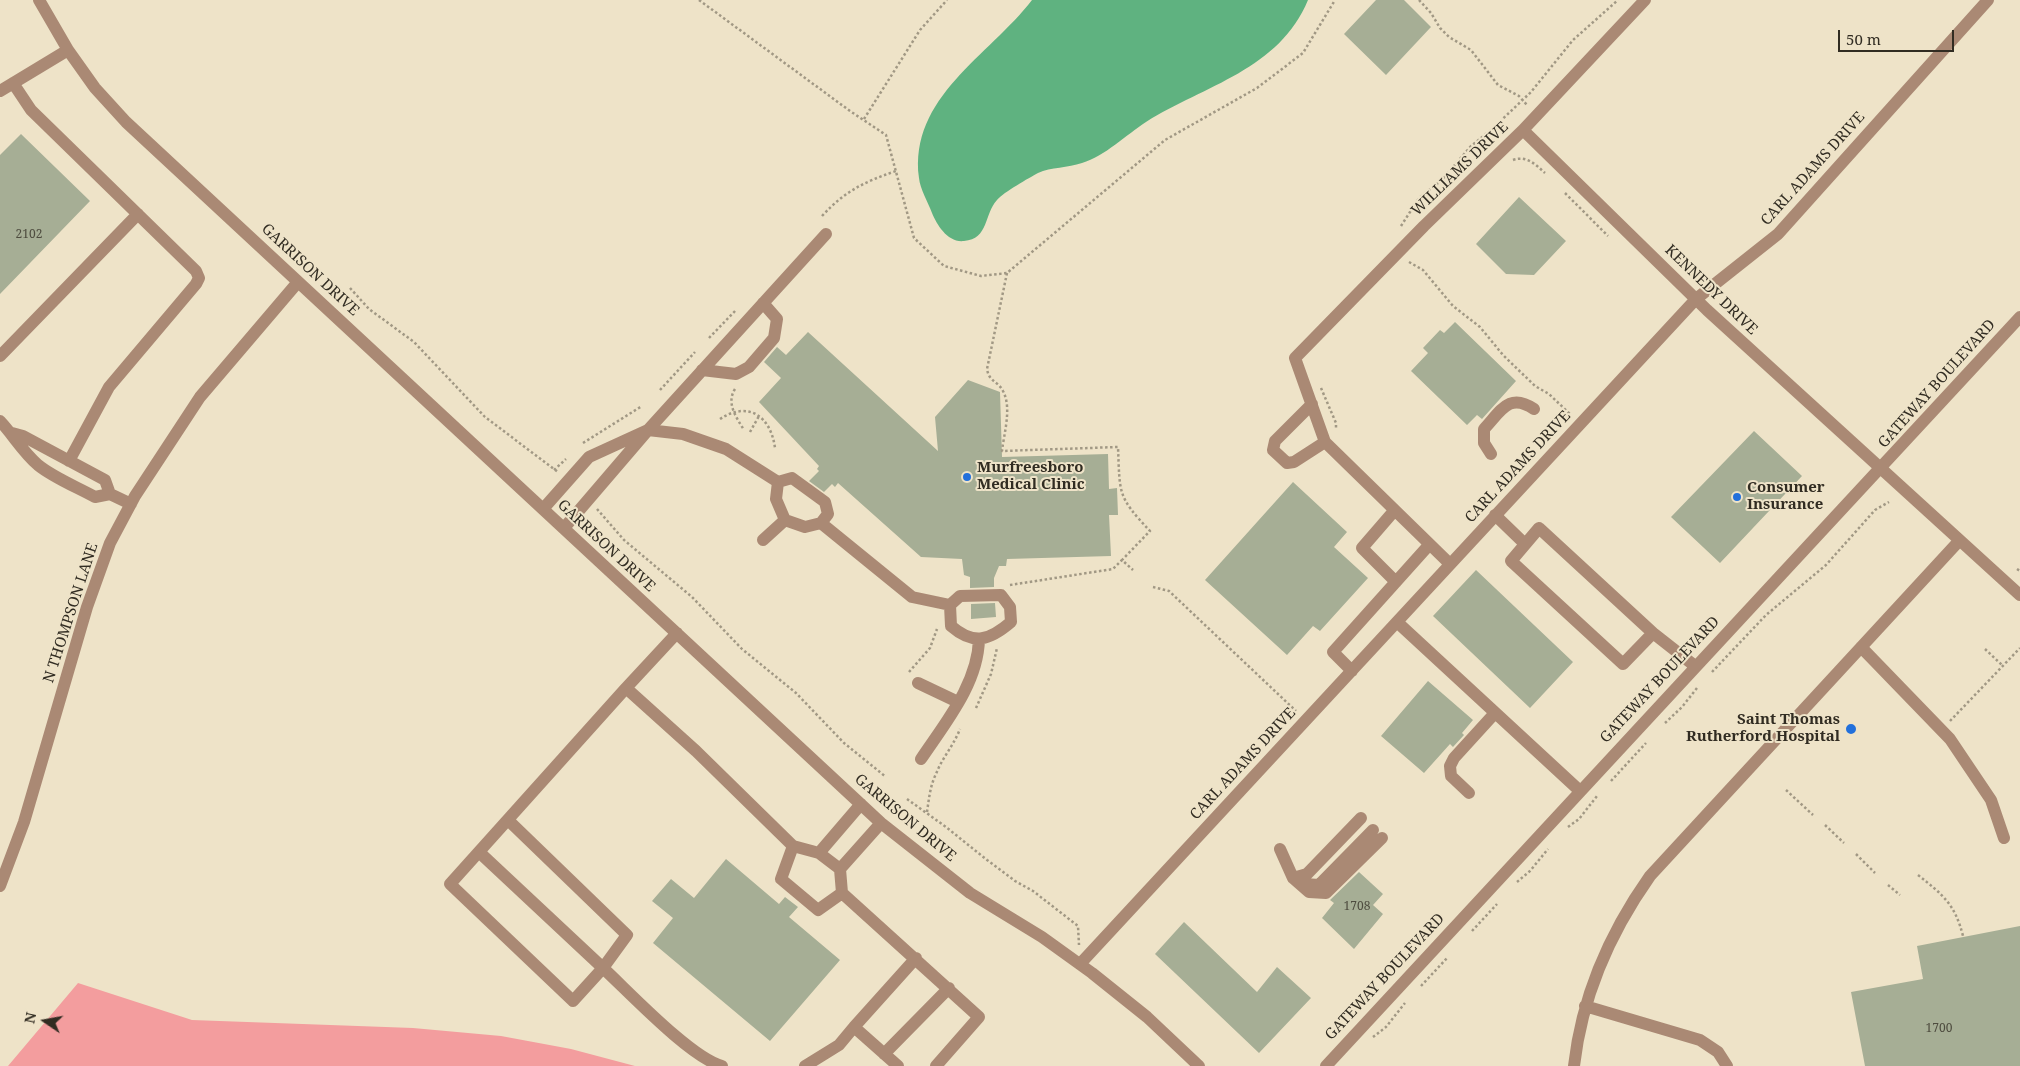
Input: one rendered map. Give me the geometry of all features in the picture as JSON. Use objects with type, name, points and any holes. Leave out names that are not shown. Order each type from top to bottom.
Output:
[{"type":"street","name":"GARRISON DRIVE","points":[[39,0],[68,50],[95,88],[126,122],[881,823],[970,893],[1042,937],[1080,964],[1147,1017],[1199,1066]]},
{"type":"street","name":"WILLIAMS DRIVE","points":[[1312,404],[1295,358],[1424,226],[1523,130],[1645,0]]},
{"type":"street","name":"CARL ADAMS DRIVE","points":[[1080,964],[1696,299],[1778,234],[1988,0]]},
{"type":"street","points":[[0,91],[68,50]]},
{"type":"street","points":[[13,83],[31,110],[196,271],[199,278],[196,284],[109,387],[69,461]]},
{"type":"street","name":"KENNEDY DRIVE","points":[[1523,130],[1696,299],[2020,595]]},
{"type":"street","points":[[0,356],[138,214]]},
{"type":"street","points":[[564,528],[648,430],[826,234]]},
{"type":"street","name":"N THOMPSON LANE","points":[[0,886],[24,822],[87,607],[110,544],[131,504],[200,397],[298,282]]},
{"type":"street","points":[[702,370],[736,374],[748,367],[774,338],[777,319],[763,303]]},
{"type":"street","name":"GATEWAY BOULEVARD","points":[[1326,1066],[1695,666],[1881,470],[2020,317]]},
{"type":"street","points":[[1491,454],[1484,444],[1484,429],[1507,404],[1514,401],[1523,402],[1534,409]]},
{"type":"street","points":[[1330,438],[1294,462],[1287,462],[1273,450],[1275,441],[1312,404],[1330,438],[1394,511],[1450,564]]},
{"type":"street","points":[[0,421],[12,433],[16,444],[46,469],[95,497],[110,494],[131,504]]},
{"type":"street","points":[[543,509],[589,457],[648,430],[682,434],[726,449],[778,482],[792,478],[825,502],[828,514],[821,523],[805,527],[785,520],[776,498],[778,482]]},
{"type":"street","points":[[12,433],[24,436],[105,480],[110,494]]},
{"type":"street","points":[[46,469],[54,453]]},
{"type":"street","points":[[1394,511],[1362,548],[1396,582]]},
{"type":"street","points":[[1495,516],[1525,544]]},
{"type":"street","points":[[763,540],[785,520]]},
{"type":"street","points":[[821,523],[912,597],[950,605]]},
{"type":"street","points":[[1653,633],[1623,664],[1511,561],[1539,528],[1653,633],[1695,666]]},
{"type":"street","points":[[1574,1066],[1585,1006],[1608,944],[1626,910],[1650,876],[1959,541]]},
{"type":"street","points":[[1352,671],[1333,652],[1429,545]]},
{"type":"street","points":[[1001,595],[1010,607],[1011,622],[998,633],[979,639],[962,635],[951,626],[950,605],[960,596],[1001,595]]},
{"type":"street","points":[[1396,622],[1580,791]]},
{"type":"street","points":[[508,820],[627,935],[603,968],[573,1001],[450,884],[677,633]]},
{"type":"street","points":[[921,759],[964,693],[979,654],[979,639]]},
{"type":"street","points":[[1861,647],[1950,738],[1991,800],[2004,838]]},
{"type":"street","points":[[918,684],[958,702]]},
{"type":"street","points":[[626,688],[696,751],[793,846],[819,853],[840,869]]},
{"type":"street","points":[[1469,793],[1450,776],[1450,766],[1454,758],[1495,713]]},
{"type":"street","points":[[819,853],[861,804]]},
{"type":"street","points":[[1297,881],[1307,874],[1361,818]]},
{"type":"street","points":[[881,823],[840,869],[842,893],[980,1017],[936,1066]]},
{"type":"street","points":[[1280,849],[1297,881],[1309,892],[1326,893],[1377,834]]},
{"type":"street","points":[[793,846],[781,879],[818,910],[842,893]]},
{"type":"street","points":[[479,852],[685,1044],[713,1064],[722,1066]]},
{"type":"street","points":[[805,1066],[839,1045],[916,958]]},
{"type":"street","points":[[884,1054],[949,988]]},
{"type":"street","points":[[1585,1006],[1700,1040],[1718,1052],[1727,1066]]},
{"type":"street","points":[[854,1027],[898,1066]]},
{"type":"path","points":[[699,0],[850,111],[886,135],[904,210],[914,238],[944,266],[981,276],[1007,273],[1165,140],[1257,88],[1303,53],[1335,0]]},
{"type":"path","points":[[864,119],[920,30],[947,0]]},
{"type":"path","points":[[1419,0],[1431,13],[1440,28],[1450,37],[1471,50],[1498,85],[1522,100],[1536,116]]},
{"type":"path","points":[[1401,226],[1419,198],[1442,180],[1471,146],[1491,130],[1538,85],[1552,64],[1573,40],[1618,0]]},
{"type":"path","points":[[1508,163],[1517,158],[1531,161],[1547,175]]},
{"type":"path","points":[[822,216],[837,199],[861,183],[896,171]]},
{"type":"path","points":[[1559,186],[1608,236]]},
{"type":"path","points":[[1415,256],[1408,262],[1423,270],[1453,306],[1480,327],[1503,354],[1535,386],[1549,394],[1572,416]]},
{"type":"path","points":[[1006,586],[1113,569],[1150,531],[1129,509],[1121,496],[1118,447],[1002,451],[1008,406],[1004,392],[988,377],[987,369],[1007,273]]},
{"type":"path","points":[[350,288],[369,309],[414,342],[485,417],[559,473]]},
{"type":"path","points":[[709,338],[737,309]]},
{"type":"path","points":[[660,390],[695,352]]},
{"type":"path","points":[[1319,385],[1336,423],[1330,438]]},
{"type":"path","points":[[735,389],[731,398],[734,412],[744,430]]},
{"type":"path","points":[[580,447],[606,427],[642,406]]},
{"type":"path","points":[[720,419],[734,412],[759,416],[768,424],[774,448]]},
{"type":"path","points":[[750,432],[759,416]]},
{"type":"path","points":[[554,470],[573,453]]},
{"type":"path","points":[[1707,676],[1766,616],[1826,565],[1875,510],[1889,502]]},
{"type":"path","points":[[594,506],[624,540],[692,597],[742,649],[796,693],[844,743],[886,778]]},
{"type":"path","points":[[1122,560],[1133,570]]},
{"type":"path","points":[[1153,587],[1169,591],[1297,712]]},
{"type":"path","points":[[907,673],[930,648],[938,625]]},
{"type":"path","points":[[976,708],[991,674],[997,648]]},
{"type":"path","points":[[1950,721],[2020,648]]},
{"type":"path","points":[[1985,649],[2003,666]]},
{"type":"path","points":[[1658,729],[1682,707],[1699,686]]},
{"type":"path","points":[[927,812],[936,772],[951,748],[961,726]]},
{"type":"path","points":[[1609,783],[1648,741]]},
{"type":"path","points":[[1786,790],[1813,815]]},
{"type":"path","points":[[1562,833],[1579,818],[1598,795]]},
{"type":"path","points":[[907,799],[927,812],[980,856],[1016,881],[1033,890],[1078,926],[1080,964]]},
{"type":"path","points":[[1825,825],[1844,843]]},
{"type":"path","points":[[1511,888],[1530,871],[1551,845]]},
{"type":"path","points":[[1856,854],[1875,872]]},
{"type":"path","points":[[1918,875],[1941,893],[1952,906],[1957,914],[1963,936]]},
{"type":"path","points":[[1888,885],[1900,895]]},
{"type":"path","points":[[1470,933],[1484,920],[1501,899]]},
{"type":"path","points":[[1416,991],[1436,973],[1453,951]]},
{"type":"path","points":[[1372,1039],[1386,1027],[1410,996]]},
{"type":"shaded area","points":[[1032,0],[1308,0],[1295,24],[1279,43],[1260,60],[1216,86],[1146,122],[1091,160],[1077,165],[1038,173],[997,200],[978,236],[958,241],[948,236],[940,228],[922,191],[919,178],[919,149],[926,124],[939,101],[956,80]]},
{"type":"shaded area","points":[[78,983],[192,1020],[413,1028],[501,1036],[571,1049],[635,1066],[8,1066]]},
{"type":"building","points":[[1376,0],[1404,0],[1431,27],[1386,75],[1344,34]]},
{"type":"building","points":[[21,134],[90,201],[0,294],[0,155]]},
{"type":"building","points":[[1519,197],[1566,241],[1534,275],[1506,274],[1476,244]]},
{"type":"building","points":[[1455,322],[1516,381],[1482,419],[1477,415],[1467,425],[1411,371],[1428,353],[1423,348],[1440,330],[1444,333]]},
{"type":"building","name":"Murfreesboro Medical Clinic","points":[[808,332],[938,451],[935,417],[968,380],[1000,392],[1002,457],[1108,454],[1109,489],[1117,488],[1118,515],[1109,515],[1111,556],[1007,559],[1006,566],[999,566],[994,578],[994,587],[970,588],[970,577],[964,575],[962,559],[921,557],[838,483],[835,487],[832,484],[824,492],[809,481],[819,471],[817,469],[819,466],[759,402],[781,378],[764,362],[777,347],[786,355]]},
{"type":"building","name":"Consumer Insurance","points":[[1754,431],[1802,476],[1720,563],[1671,517]]},
{"type":"building","points":[[1293,482],[1347,532],[1334,547],[1368,578],[1320,631],[1313,626],[1287,655],[1205,580]]},
{"type":"building","points":[[1476,570],[1573,662],[1530,708],[1433,616]]},
{"type":"building","points":[[995,603],[996,617],[971,619],[971,604]]},
{"type":"building","points":[[1428,681],[1473,720],[1462,733],[1464,735],[1453,747],[1450,744],[1424,773],[1381,736]]},
{"type":"building","points":[[726,859],[779,904],[785,897],[798,907],[789,917],[840,960],[770,1041],[653,943],[673,918],[652,901],[671,879],[694,898]]},
{"type":"building","points":[[1359,872],[1383,894],[1373,905],[1383,914],[1354,949],[1322,918],[1334,903],[1330,900]]},
{"type":"building","points":[[1184,922],[1257,992],[1277,967],[1311,998],[1259,1053],[1155,954]]},
{"type":"building","points":[[2020,926],[2020,1066],[1865,1066],[1851,992],[1923,979],[1917,946]]},
{"type":"place","name":"Murfreesboro Medical Clinic","points":[[967,477]]},
{"type":"place","name":"Consumer Insurance","points":[[1737,497]]},
{"type":"place","name":"Saint Thomas Rutherford Hospital","points":[[1851,729]]}]
